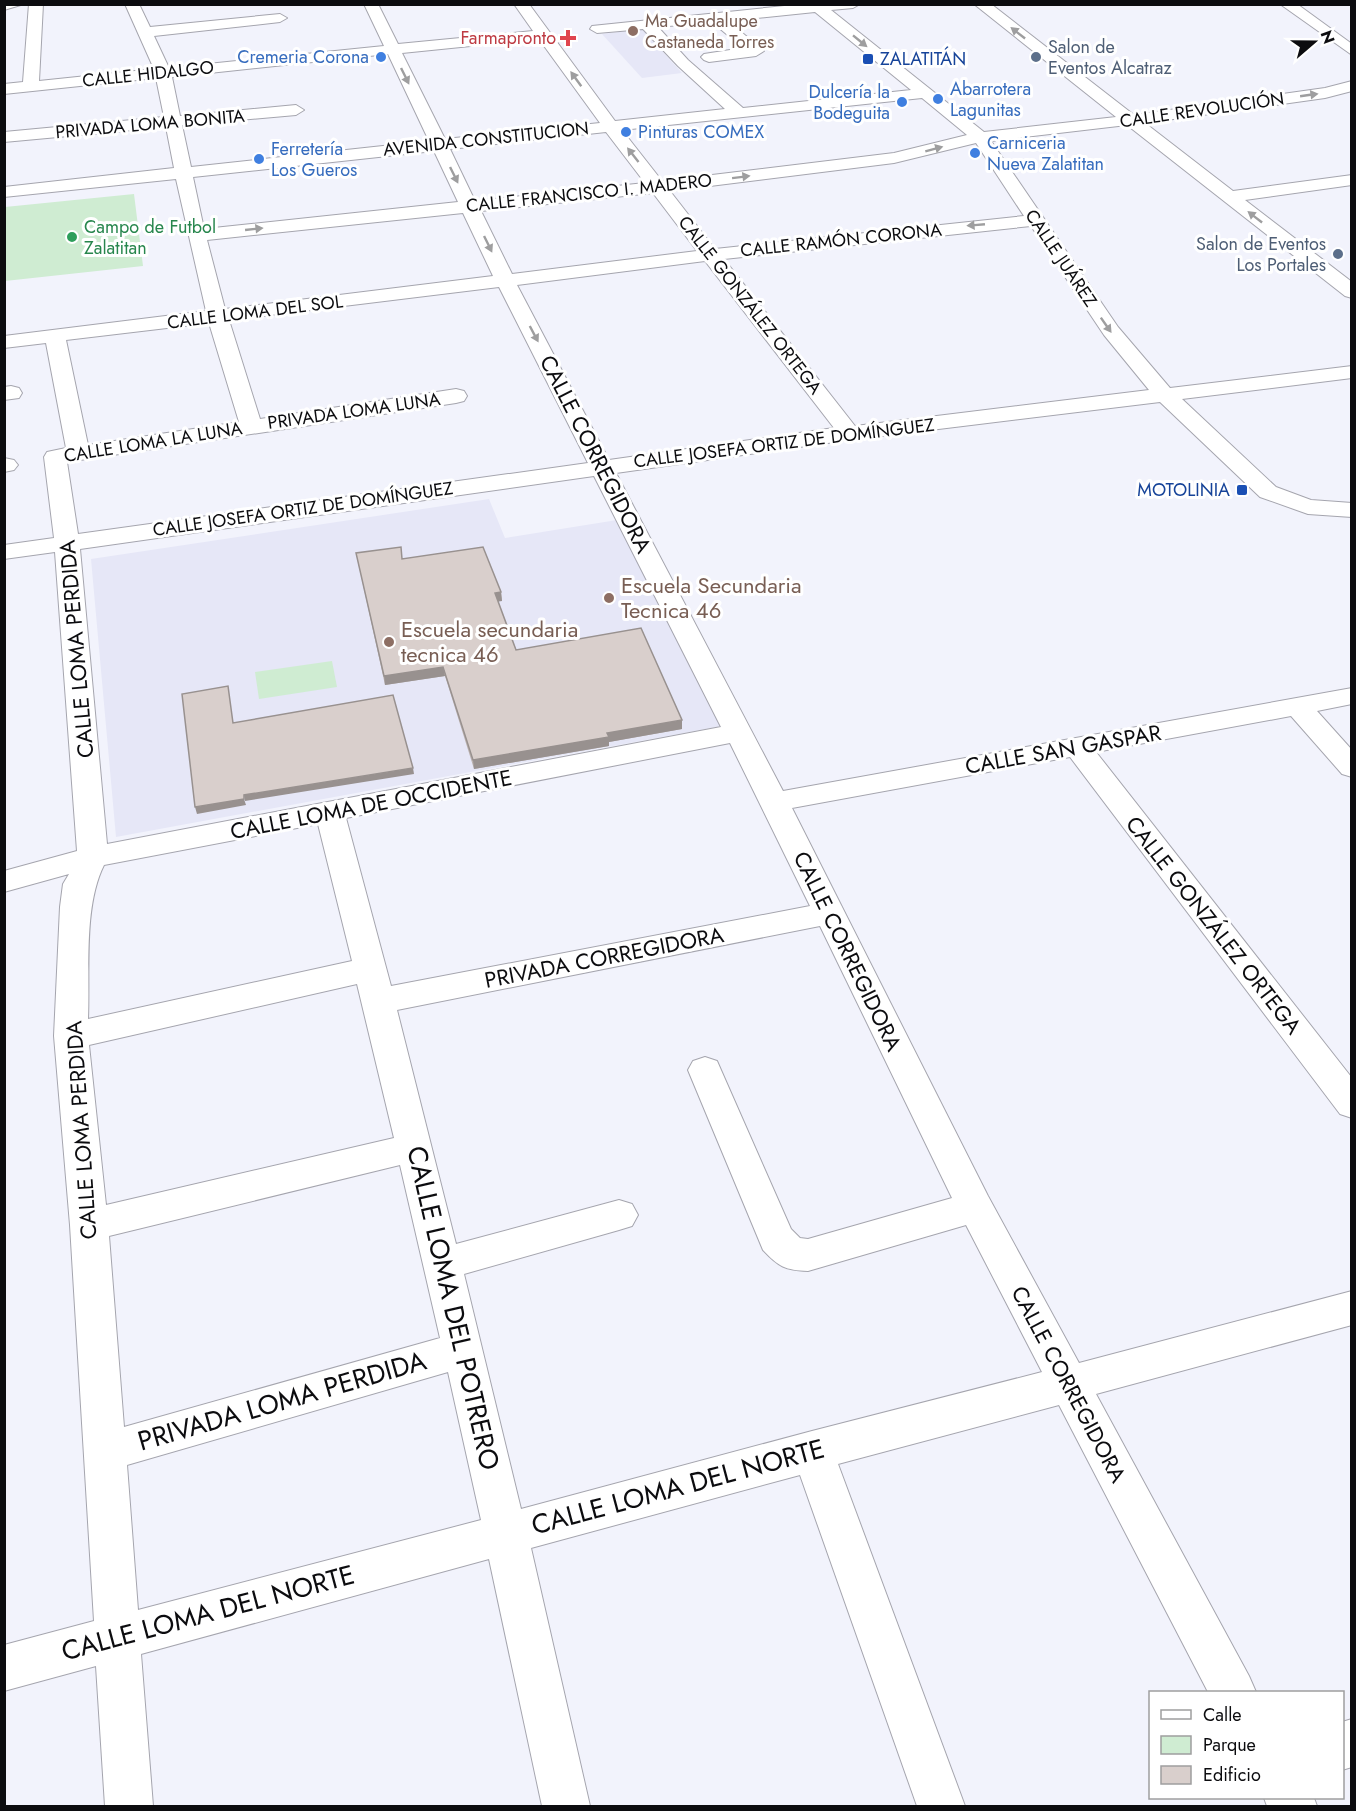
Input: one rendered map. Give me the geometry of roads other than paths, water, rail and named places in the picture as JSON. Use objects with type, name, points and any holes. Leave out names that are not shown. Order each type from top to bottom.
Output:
[{"type":"street","points":[[4,6],[17,4]]},
{"type":"street","points":[[31,87],[36,4]]},
{"type":"street","points":[[132,4],[163,72],[181,172],[196,235],[217,316],[251,426]]},
{"type":"street","name":"CALLE CORREGIDORA","points":[[371,4],[506,282],[603,466],[774,802],[975,1207],[1232,1691]]},
{"type":"street","name":"CALLE GONZÁLEZ ORTEGA","points":[[521,4],[610,127],[849,433]]},
{"type":"street","points":[[662,4],[709,57]]},
{"type":"street","points":[[597,29],[853,4]]},
{"type":"street","points":[[981,4],[1352,292]]},
{"type":"street","points":[[1287,4],[1351,51]]},
{"type":"street","name":"CALLE JUÁREZ","points":[[817,7],[980,137],[1111,331],[1166,396],[1268,492],[1308,507],[1352,510]]},
{"type":"street","points":[[146,32],[280,18]]},
{"type":"street","points":[[709,57],[756,51],[716,18]]},
{"type":"street","points":[[647,24],[683,63],[739,113]]},
{"type":"street","name":"CALLE HIDALGO","points":[[4,89],[543,34]]},
{"type":"street","points":[[683,63],[711,59],[709,57]]},
{"type":"street","name":"CALLE REVOLUCIÓN","points":[[980,137],[1130,120],[1325,93],[1352,86]]},
{"type":"street","name":"AVENIDA CONSTITUCION","points":[[4,192],[924,93]]},
{"type":"street","name":"PRIVADA LOMA BONITA","points":[[4,137],[296,110]]},
{"type":"street","name":"CALLE FRANCISCO I. MADERO","points":[[196,235],[658,187],[894,158],[980,137]]},
{"type":"street","points":[[1228,196],[1352,180]]},
{"type":"street","name":"CALLE RAMÓN CORONA","points":[[506,282],[709,255],[1034,220]]},
{"type":"street","name":"CALLE LOMA DEL SOL","points":[[4,342],[506,282]]},
{"type":"street","name":"CALLE LOMA PERDIDA","points":[[55,336],[67,455],[67,543],[93,857],[79,884],[76,907],[71,1036],[89,1225],[129,1806]]},
{"type":"street","name":"CALLE JOSEFA ORTIZ DE DOMÍNGUEZ","points":[[4,552],[849,433],[1352,372]]},
{"type":"street","name":"PRIVADA LOMA LUNA","points":[[251,426],[456,396]]},
{"type":"street","name":"CALLE LOMA LA LUNA","points":[[67,455],[251,426]]},
{"type":"street","name":"CALLE SAN GASPAR","points":[[774,802],[1352,696]]},
{"type":"street","points":[[1297,706],[1352,768]]},
{"type":"street","name":"CALLE LOMA DE OCCIDENTE","points":[[4,882],[93,857],[738,733]]},
{"type":"street","name":"CALLE GONZÁLEZ ORTEGA","points":[[1077,747],[1352,1104]]},
{"type":"street","name":"CALLE LOMA DEL POTRERO","points":[[330,812],[415,1147],[507,1533],[566,1806]]},
{"type":"street","name":"PRIVADA CORREGIDORA","points":[[71,1036],[374,985],[829,913]]},
{"type":"street","points":[[705,1070],[776,1239],[791,1254],[808,1255],[975,1207]]},
{"type":"street","points":[[89,1225],[415,1147]]},
{"type":"street","points":[[442,1264],[619,1215]]},
{"type":"street","name":"CALLE LOMA DEL NORTE","points":[[4,1668],[812,1450],[1352,1308]]},
{"type":"street","name":"PRIVADA LOMA PERDIDA","points":[[103,1452],[462,1350]]},
{"type":"street","points":[[812,1450],[941,1806]]},
{"type":"place","name":"Ma Guadalupe Castaneda Torres","points":[[633,31]]},
{"type":"place","name":"Farmapronto","points":[[568,38]]},
{"type":"place","name":"Cremeria Corona","points":[[381,57]]},
{"type":"place","name":"Salon de Eventos Alcatraz","points":[[1036,57]]},
{"type":"place","name":"ZALATITÁN","points":[[868,59]]},
{"type":"place","name":"Abarrotera Lagunitas","points":[[938,99]]},
{"type":"place","name":"Dulcería la Bodeguita","points":[[902,102]]},
{"type":"place","name":"Pinturas COMEX","points":[[626,132]]},
{"type":"place","name":"Carniceria Nueva Zalatitan","points":[[975,153]]},
{"type":"place","name":"Ferretería Los Gueros","points":[[259,159]]},
{"type":"place","name":"Campo de Futbol Zalatitan","points":[[72,237]]},
{"type":"place","name":"Salon de Eventos Los Portales","points":[[1338,254]]},
{"type":"place","name":"MOTOLINIA","points":[[1242,490]]},
{"type":"place","name":"Escuela Secundaria Tecnica 46","points":[[609,598]]},
{"type":"place","name":"Escuela secundaria tecnica 46","points":[[389,642]]}]
